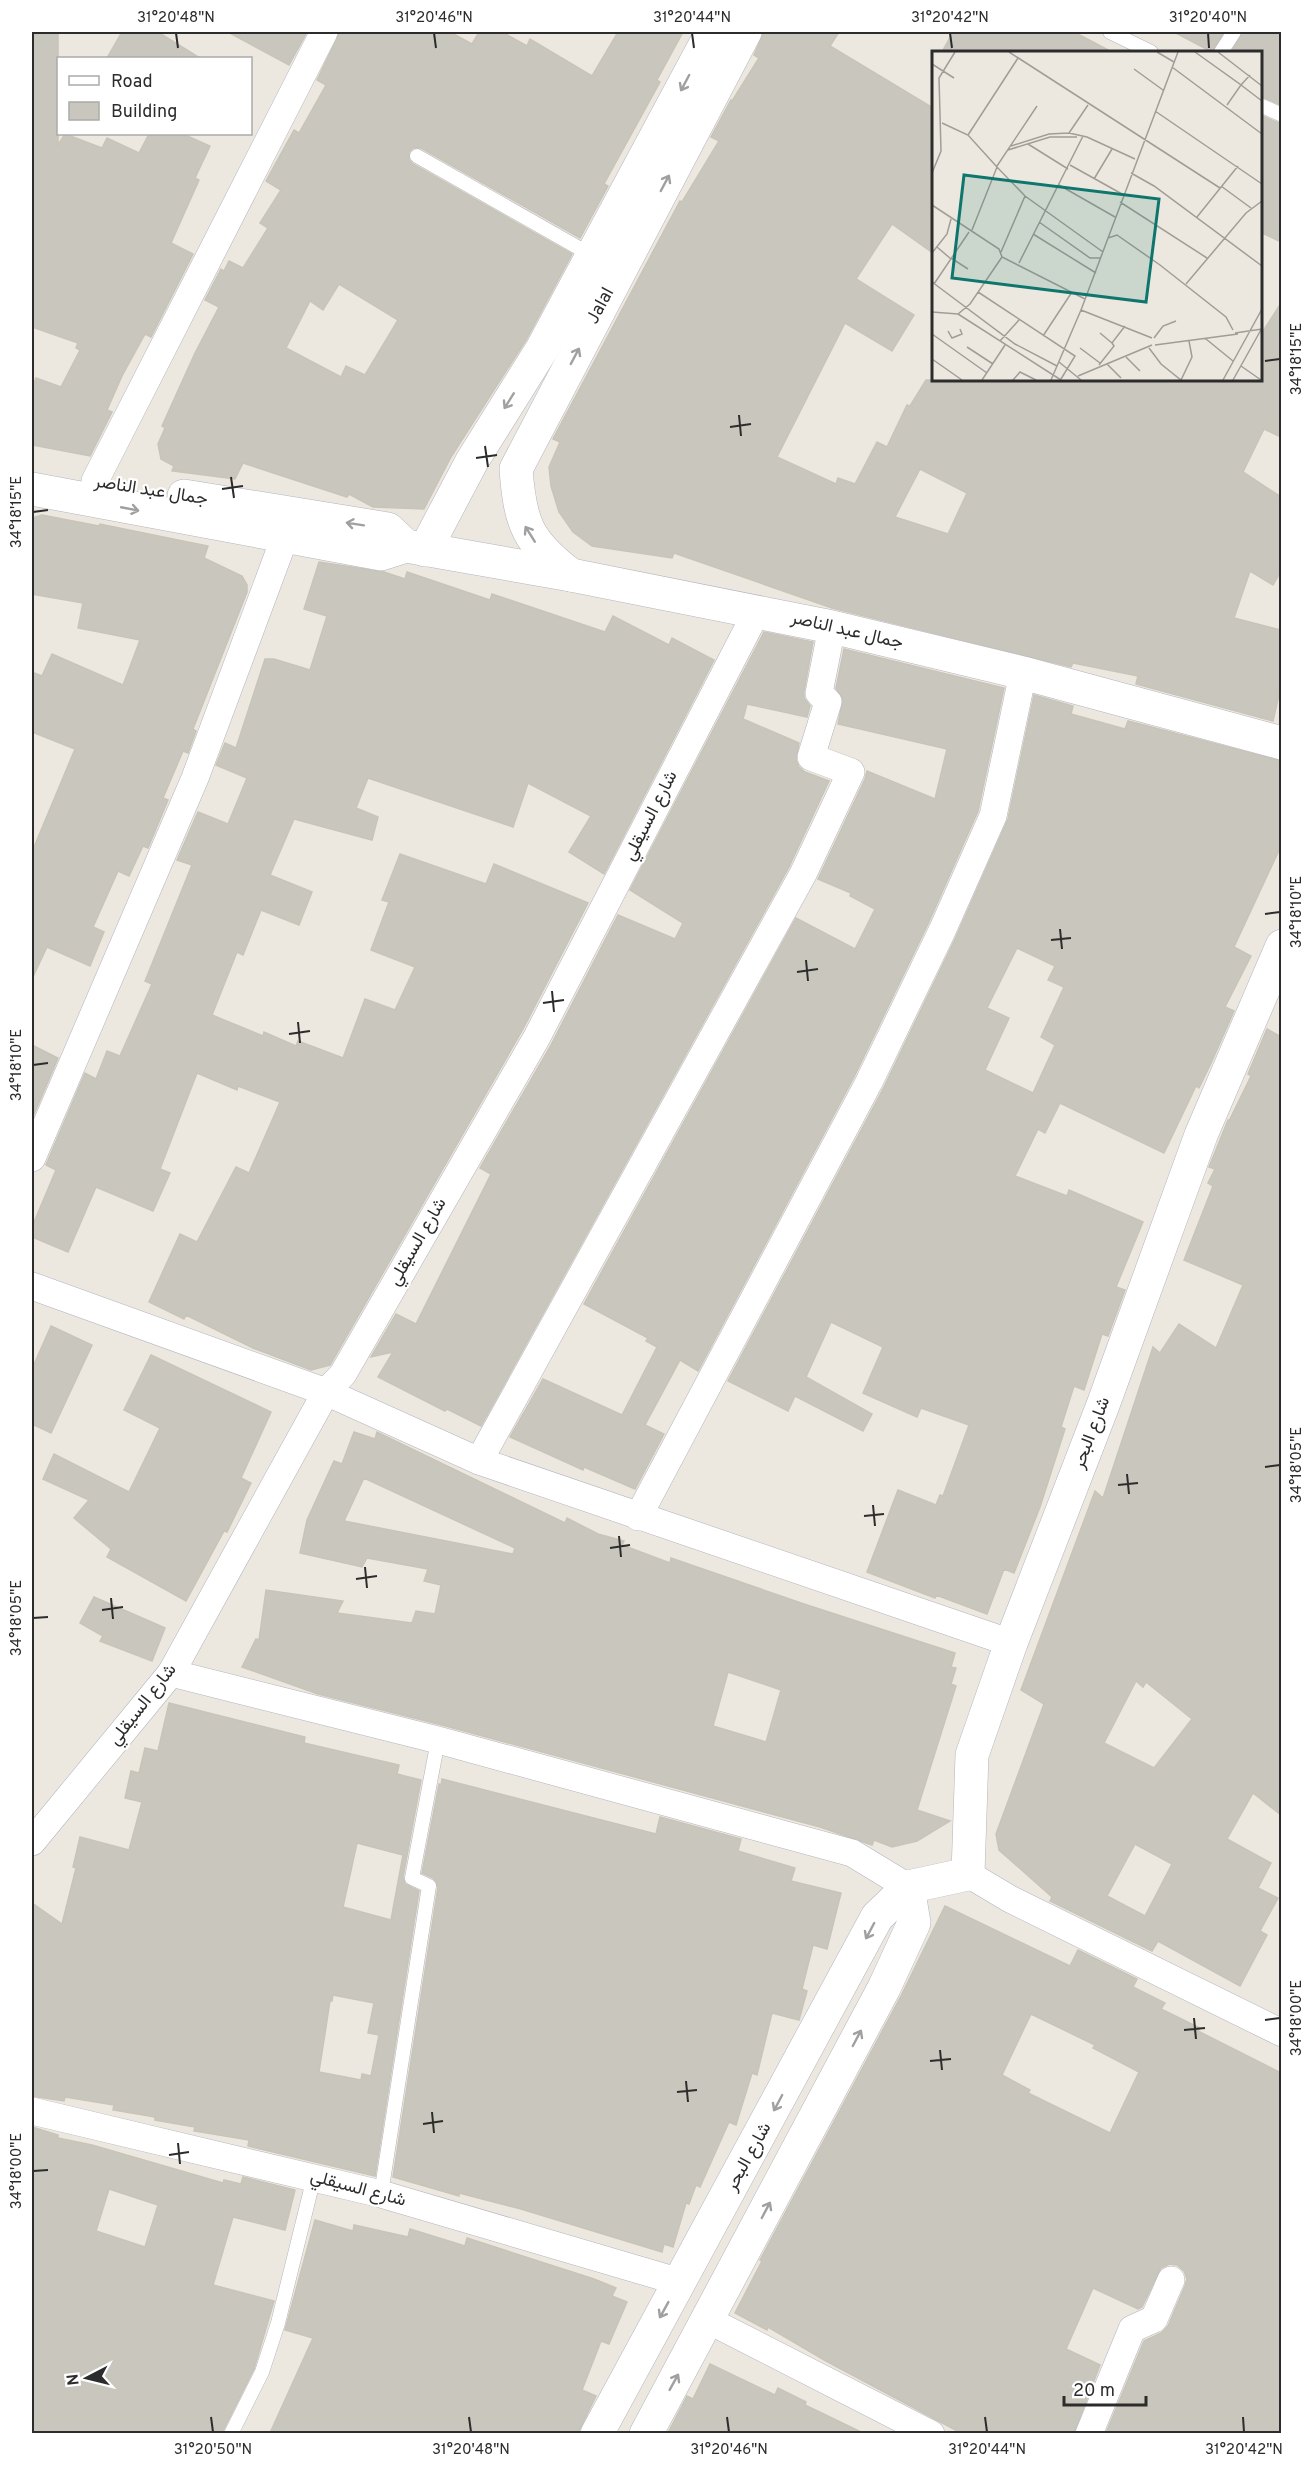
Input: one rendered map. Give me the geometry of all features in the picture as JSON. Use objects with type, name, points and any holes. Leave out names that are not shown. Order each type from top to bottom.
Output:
[{"type":"main road","name":"Jalal","points":[[416,548],[542,349],[712,32]]},
{"type":"main road","name":"Jalal","points":[[571,575],[540,550],[525,526],[518,502],[516,469],[745,32]]},
{"type":"main road","name":"جمال عبد الناصر","points":[[32,472],[95,481],[289,526]]},
{"type":"main road","name":"جمال عبد الناصر","points":[[32,489],[289,526],[387,529],[416,548],[571,575],[831,627],[1023,673],[1281,743]]},
{"type":"main road","name":"شارع البحر","points":[[968,1874],[972,1755],[1011,1643],[1103,1405],[1201,1135],[1281,946]]},
{"type":"main road","points":[[646,2433],[884,1988],[914,1923],[908,1887],[968,1874]]},
{"type":"main road","name":"شارع البحر","points":[[597,2433],[877,1917],[908,1887]]},
{"type":"street","points":[[95,481],[324,32]]},
{"type":"street","points":[[32,1158],[195,778],[289,526]]},
{"type":"street","name":"شارع السيقلي","points":[[32,1842],[171,1673],[326,1392],[343,1374],[537,1037],[757,611]]},
{"type":"street","points":[[479,1461],[803,874],[851,772],[811,758],[828,702],[819,693],[831,627]]},
{"type":"street","points":[[638,1517],[869,1082],[942,931],[993,816],[1023,673]]},
{"type":"street","points":[[32,1286],[326,1392],[479,1461],[1011,1643]]},
{"type":"street","points":[[171,1673],[438,1740],[852,1853],[908,1887]]},
{"type":"street","points":[[968,1874],[1010,1899],[1281,2033]]},
{"type":"street","name":"شارع السيقلي","points":[[32,2111],[381,2194],[680,2282]]},
{"type":"street","points":[[1089,2433],[1131,2329],[1154,2319],[1171,2280]]},
{"type":"street","points":[[708,2320],[931,2433]]},
{"type":"lane","points":[[1110,32],[1149,51]]},
{"type":"lane","points":[[1222,51],[1234,32]]},
{"type":"lane","points":[[1262,106],[1281,115]]},
{"type":"lane","points":[[417,156],[593,256]]},
{"type":"lane","points":[[381,2194],[429,1886],[412,1878],[438,1740]]},
{"type":"lane","points":[[231,2433],[262,2372],[278,2323],[314,2177]]},
{"type":"building","points":[[32,32],[58,32],[58,145],[64,135],[68,135],[102,148],[107,138],[139,153],[148,135],[185,135],[210,146],[195,178],[199,180],[171,243],[193,254],[151,337],[145,334],[122,376],[107,410],[112,412],[90,456],[32,445],[32,389],[36,378],[61,387],[80,350],[76,348],[78,343],[32,327]]},
{"type":"building","points":[[122,32],[158,32],[198,57],[108,57]]},
{"type":"building","points":[[228,32],[307,32],[289,65]]},
{"type":"building","points":[[340,32],[450,32],[472,44],[479,32],[502,32],[527,46],[530,39],[592,76],[618,32],[683,32],[657,80],[660,82],[604,184],[608,186],[580,238],[421,148],[413,148],[409,152],[409,160],[413,164],[572,254],[526,340],[451,457],[424,509],[373,507],[349,494],[347,497],[243,463],[235,479],[172,471],[174,466],[161,459],[158,444],[165,428],[162,426],[219,307],[205,300],[221,269],[224,271],[229,261],[243,268],[268,228],[260,223],[281,190],[266,181],[294,130],[299,133],[326,85],[317,80]],"holes":[[[339,284],[398,320],[365,375],[346,366],[341,377],[286,348],[310,301],[323,310]]]},
{"type":"building","points":[[764,32],[839,32],[830,46],[932,107],[932,252],[892,224],[856,279],[914,315],[892,351],[845,323],[777,457],[836,484],[838,478],[855,484],[877,442],[887,447],[907,405],[910,406],[926,380],[1262,381],[1262,333],[1281,303],[1281,437],[1264,429],[1243,472],[1281,497],[1281,571],[1273,585],[1250,571],[1234,618],[1281,630],[1281,686],[1273,721],[1136,684],[1138,676],[1073,663],[1071,667],[832,608],[674,553],[672,558],[592,546],[573,532],[559,512],[551,486],[549,467],[560,442],[553,439],[680,201],[682,202],[719,141],[711,137],[731,100],[759,58],[754,55]],"holes":[[[920,469],[967,493],[948,534],[895,517]]]},
{"type":"building","points":[[953,32],[1074,32],[1110,51],[943,51]]},
{"type":"building","points":[[1174,32],[1224,32],[1213,51]]},
{"type":"building","points":[[1243,32],[1281,32],[1281,105],[1262,97],[1262,51],[1232,51]]},
{"type":"building","points":[[1262,116],[1281,124],[1281,242],[1262,233]]},
{"type":"building","points":[[42,515],[99,526],[100,524],[208,546],[204,558],[242,576],[247,585],[247,592],[193,729],[196,731],[188,753],[183,751],[163,798],[168,800],[148,848],[143,846],[129,876],[118,871],[93,927],[104,932],[90,966],[47,947],[32,979],[32,852],[75,749],[32,732],[32,672],[42,676],[52,654],[123,685],[140,640],[78,628],[83,603],[32,594],[32,518]]},
{"type":"building","points":[[319,562],[384,572],[405,579],[407,572],[490,600],[492,594],[605,632],[613,616],[669,645],[672,638],[714,660],[604,874],[569,852],[591,816],[528,783],[513,827],[368,778],[356,808],[378,817],[372,840],[294,819],[270,875],[312,892],[299,925],[261,910],[243,955],[237,952],[212,1015],[263,1036],[264,1032],[296,1046],[298,1041],[343,1058],[365,999],[395,1010],[415,967],[371,950],[389,902],[382,900],[400,854],[486,884],[494,864],[588,903],[523,1029],[330,1365],[311,1370],[253,1348],[186,1315],[184,1319],[149,1302],[180,1234],[197,1242],[236,1167],[249,1173],[280,1102],[238,1086],[237,1090],[197,1073],[160,1169],[170,1173],[153,1211],[96,1187],[68,1252],[32,1237],[32,1227],[56,1170],[46,1165],[85,1073],[96,1079],[107,1051],[120,1056],[152,984],[145,981],[192,865],[177,860],[198,812],[228,824],[247,778],[216,765],[225,743],[236,748],[265,659],[274,659],[310,670],[327,616],[304,609]]},
{"type":"building","points":[[764,632],[813,642],[804,691],[804,698],[810,706],[807,717],[747,704],[743,719],[799,743],[796,760],[799,767],[805,772],[829,781],[789,867],[481,1426],[447,1409],[445,1411],[378,1377],[393,1352],[371,1357],[396,1314],[416,1324],[491,1174],[480,1168],[551,1045],[618,915],[675,939],[683,923],[630,890]]},
{"type":"building","points":[[844,649],[1004,688],[978,811],[928,924],[855,1075],[698,1371],[680,1360],[645,1425],[664,1434],[635,1489],[584,1467],[583,1470],[510,1437],[543,1379],[622,1415],[657,1347],[646,1341],[648,1338],[584,1304],[796,918],[855,949],[875,909],[850,896],[851,893],[818,879],[867,771],[935,799],[947,749],[838,724],[843,699],[836,688]]},
{"type":"building","points":[[1034,695],[1073,706],[1071,714],[1125,729],[1128,721],[1281,761],[1281,846],[1234,947],[1251,956],[1225,1007],[1234,1011],[1212,1061],[1199,1088],[1196,1086],[1164,1153],[1060,1103],[1045,1133],[1038,1129],[1015,1176],[1067,1196],[1069,1190],[1143,1222],[1116,1287],[1125,1290],[1108,1336],[1102,1334],[1084,1390],[1074,1386],[1061,1427],[1065,1429],[1040,1507],[1014,1573],[1004,1569],[987,1614],[936,1595],[935,1598],[867,1572],[898,1490],[936,1505],[940,1495],[943,1496],[969,1425],[921,1408],[917,1417],[863,1393],[883,1347],[831,1322],[806,1377],[872,1414],[863,1431],[795,1396],[788,1411],[728,1381],[883,1089],[956,937],[1008,819]],"holes":[[[1017,948],[1055,966],[1048,980],[1064,987],[1041,1037],[1055,1045],[1033,1093],[985,1070],[1009,1018],[987,1008]]]},
{"type":"building","points":[[1267,1029],[1281,1037],[1281,1815],[1253,1793],[1227,1839],[1271,1863],[1258,1888],[1278,1898],[1260,1931],[1267,1935],[1240,1986],[1158,1941],[1152,1951],[1050,1901],[1052,1897],[999,1850],[996,1834],[1044,1704],[1021,1690],[1095,1491],[1103,1498],[1153,1347],[1160,1353],[1179,1324],[1216,1348],[1243,1285],[1184,1260],[1213,1186],[1208,1183],[1215,1169],[1209,1167],[1228,1120],[1251,1076],[1248,1074]],"holes":[[[1136,1681],[1143,1687],[1146,1682],[1192,1719],[1154,1768],[1104,1743]],[[1135,1844],[1172,1864],[1145,1916],[1107,1896]]]},
{"type":"building","points":[[32,1045],[58,1058],[32,1119]]},
{"type":"building","points":[[51,1326],[92,1345],[51,1433],[32,1424],[32,1369]]},
{"type":"building","points":[[151,1355],[271,1412],[241,1478],[251,1483],[227,1532],[224,1531],[186,1601],[107,1557],[111,1549],[74,1518],[89,1500],[43,1479],[54,1454],[129,1492],[160,1428],[124,1410]]},
{"type":"building","points":[[354,1432],[375,1439],[377,1432],[565,1523],[567,1518],[598,1534],[624,1541],[622,1545],[670,1563],[671,1558],[955,1653],[951,1667],[956,1668],[951,1684],[956,1686],[917,1810],[950,1821],[917,1841],[892,1847],[874,1840],[872,1845],[820,1827],[318,1694],[242,1667],[256,1639],[259,1640],[266,1590],[343,1601],[337,1613],[412,1623],[416,1611],[435,1614],[441,1585],[424,1581],[428,1569],[367,1558],[362,1567],[300,1553],[307,1520],[334,1461],[342,1464]],"holes":[[[364,1478],[515,1548],[513,1554],[344,1521]],[[728,1672],[781,1690],[766,1742],[713,1726]]]},
{"type":"building","points":[[94,1597],[165,1628],[152,1661],[100,1641],[103,1636],[80,1623]]},
{"type":"building","points":[[169,1703],[305,1737],[304,1743],[399,1765],[397,1774],[421,1780],[403,1877],[405,1884],[419,1891],[375,2176],[248,2146],[249,2140],[194,2131],[195,2127],[113,2110],[114,2105],[65,2097],[64,2101],[32,2096],[32,1903],[62,1924],[76,1868],[73,1867],[80,1837],[129,1850],[142,1802],[125,1798],[131,1771],[139,1773],[145,1748],[158,1751]],"holes":[[[357,1843],[403,1855],[391,1920],[343,1907]],[[333,1995],[374,2003],[368,2033],[379,2035],[371,2076],[362,2074],[361,2080],[319,2072],[330,2001]]]},
{"type":"building","points":[[442,1779],[656,1834],[660,1817],[741,1839],[738,1851],[795,1868],[791,1881],[841,1893],[827,1949],[813,1945],[802,1989],[807,1991],[799,2020],[772,2013],[757,2075],[752,2073],[736,2125],[729,2122],[700,2187],[696,2185],[689,2204],[686,2203],[673,2247],[664,2244],[662,2252],[521,2209],[459,2193],[459,2196],[393,2177],[438,1887],[433,1878],[422,1873],[439,1784],[441,1785]]},
{"type":"building","points":[[945,1906],[1070,1966],[1078,1950],[1137,1979],[1133,1987],[1165,2003],[1161,2009],[1200,2028],[1198,2031],[1281,2073],[1281,2433],[1106,2433],[1144,2341],[1161,2333],[1168,2326],[1185,2286],[1187,2279],[1184,2271],[1177,2265],[1169,2264],[1161,2268],[1142,2307],[1138,2309],[1093,2288],[1066,2349],[1100,2365],[1074,2433],[961,2433],[826,2361],[768,2327],[767,2330],[735,2313],[762,2261],[760,2260],[901,1996]],"holes":[[[1031,2014],[1095,2045],[1093,2048],[1139,2072],[1110,2133],[1028,2093],[1030,2090],[1002,2075]]]},
{"type":"building","points":[[32,2127],[58,2135],[58,2138],[92,2145],[223,2183],[224,2180],[241,2184],[243,2177],[295,2190],[285,2230],[233,2217],[213,2285],[274,2301],[254,2369],[222,2433],[32,2433]],"holes":[[[109,2189],[158,2205],[145,2247],[96,2231]]]},
{"type":"building","points":[[315,2220],[353,2231],[354,2225],[408,2237],[410,2229],[465,2246],[467,2238],[616,2288],[612,2296],[627,2302],[609,2344],[601,2341],[582,2390],[596,2396],[578,2433],[270,2433],[313,2338],[285,2330]]},
{"type":"building","points":[[710,2364],[775,2395],[778,2388],[806,2402],[805,2405],[863,2433],[668,2433],[687,2396],[693,2399]]}]
